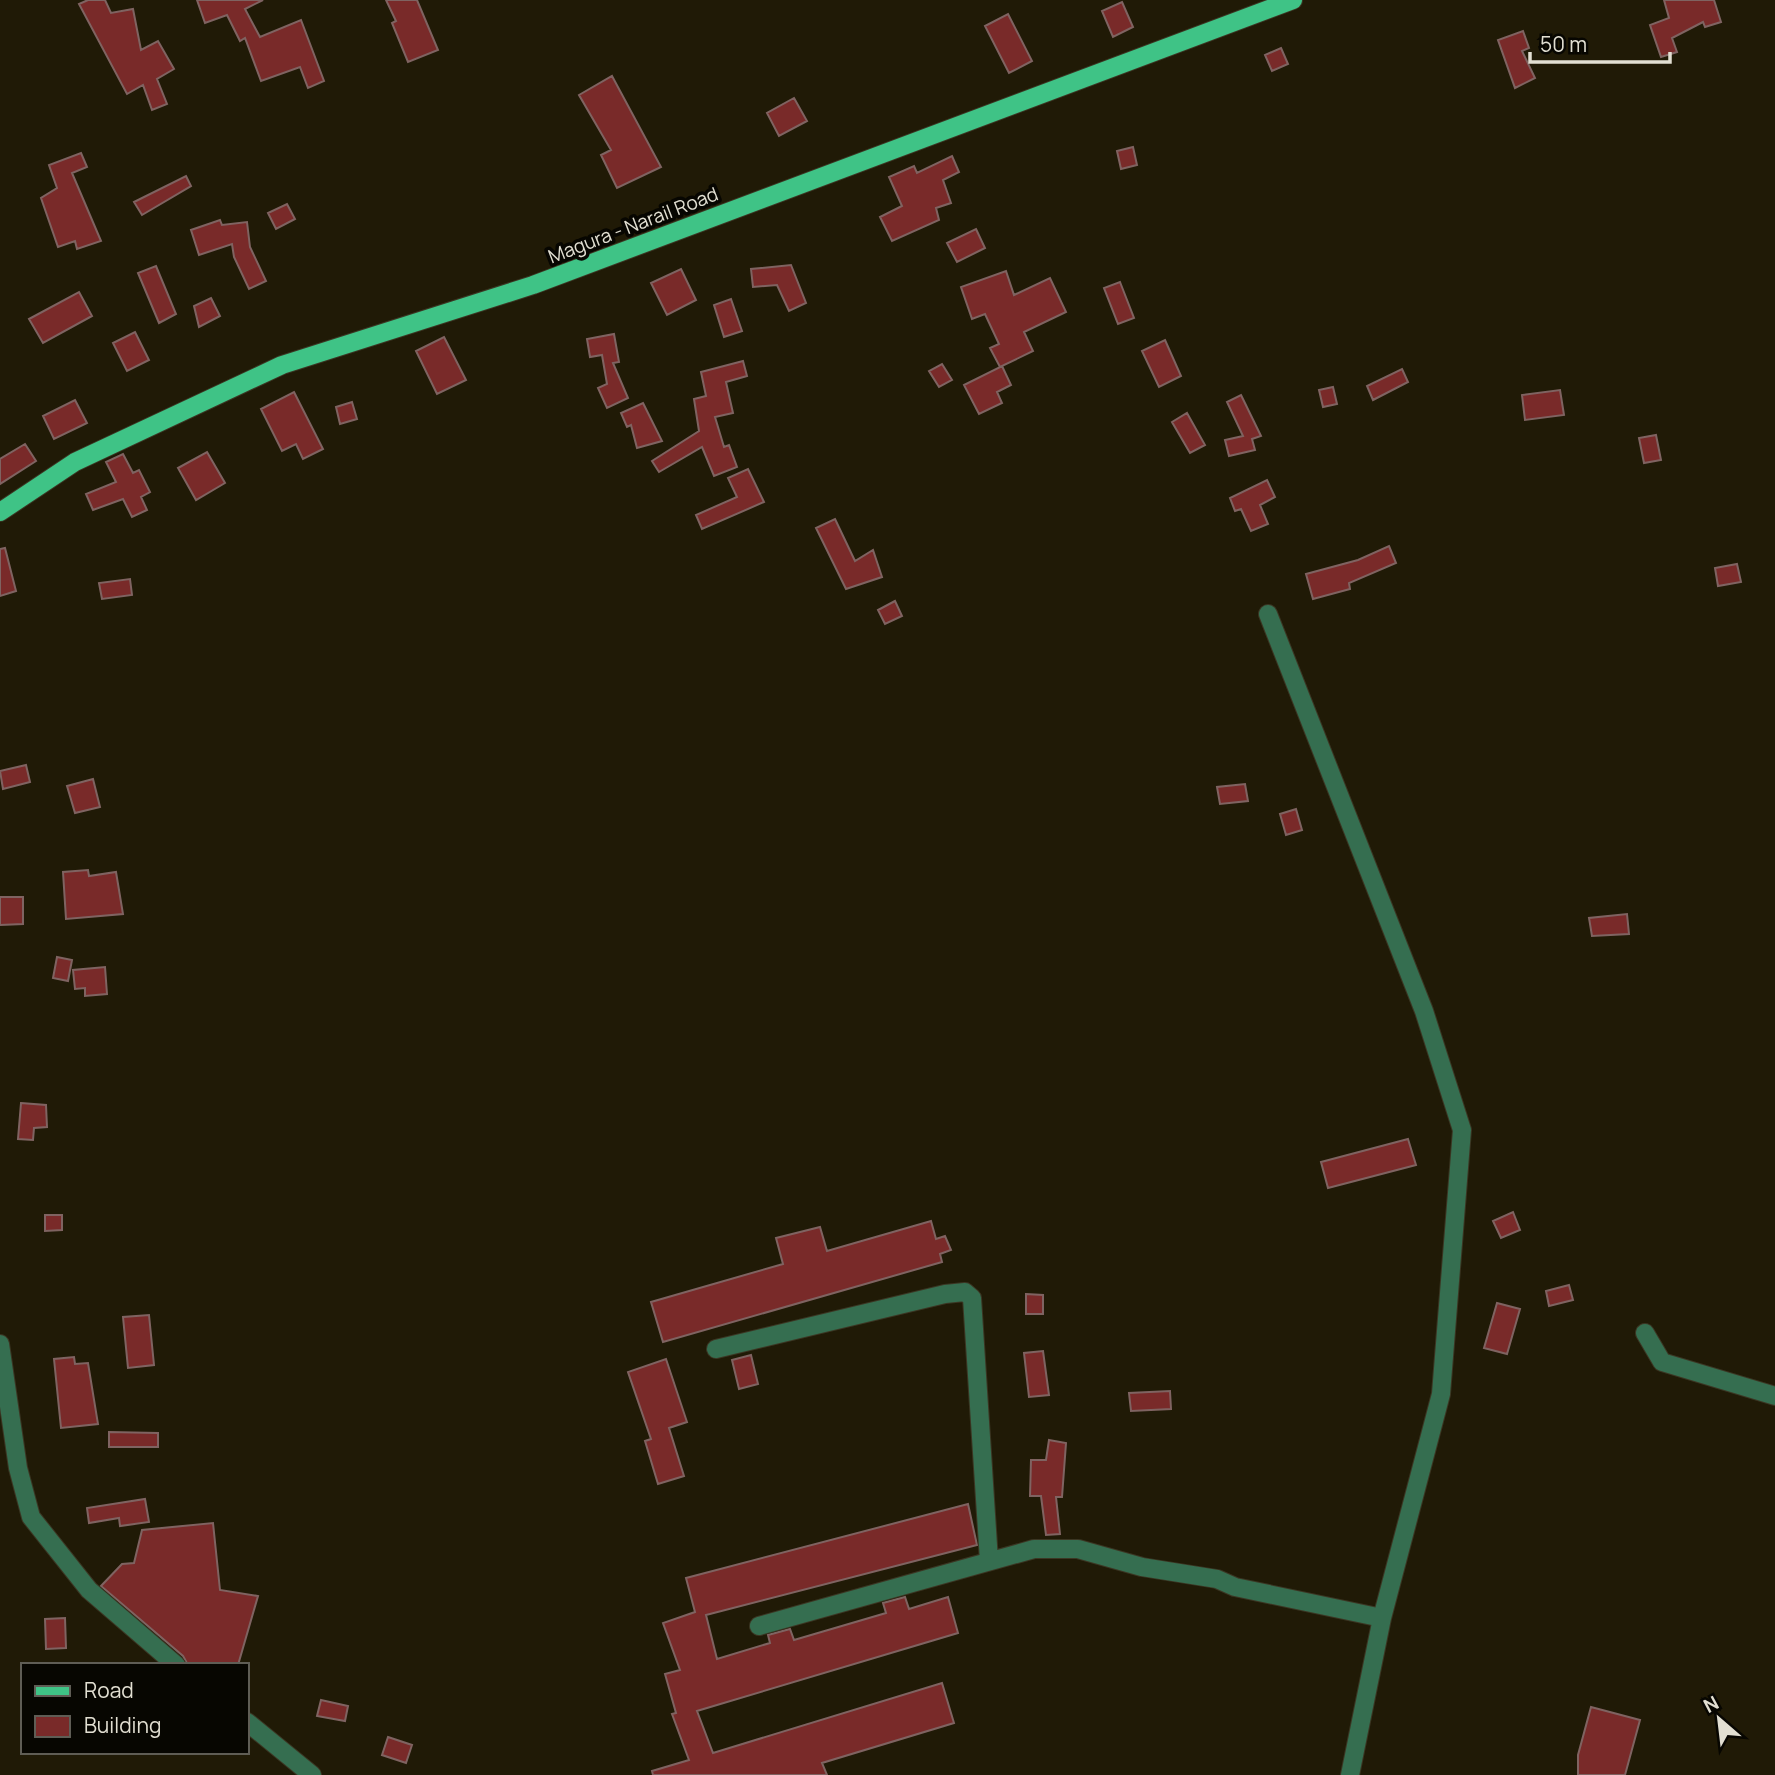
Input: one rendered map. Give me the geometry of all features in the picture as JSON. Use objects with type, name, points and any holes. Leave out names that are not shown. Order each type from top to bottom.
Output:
[{"type":"main road","name":"Magura - Narail Road","points":[[0,512],[75,462],[282,365],[533,285],[1293,0]]},
{"type":"street","points":[[1268,614],[1424,1011],[1462,1130],[1441,1394],[1382,1618],[1350,1775]]},
{"type":"street","points":[[716,1349],[945,1294],[965,1292],[972,1298],[989,1561]]},
{"type":"street","points":[[1645,1333],[1662,1362],[1775,1396]]},
{"type":"street","points":[[0,1344],[18,1468],[31,1517],[89,1590],[174,1663]]},
{"type":"street","points":[[759,1626],[1034,1549],[1078,1549],[1142,1567],[1217,1579],[1235,1587],[1382,1618]]},
{"type":"street","points":[[248,1723],[312,1775]]},
{"type":"building","points":[[88,0],[105,0],[111,13],[133,9],[141,50],[158,41],[174,69],[157,79],[167,104],[152,110],[143,85],[127,94],[79,4]]},
{"type":"building","points":[[197,0],[263,0],[245,9],[260,37],[301,20],[324,81],[308,88],[300,67],[261,81],[245,38],[240,41],[227,15],[205,23]]},
{"type":"building","points":[[386,0],[417,0],[438,50],[408,62],[392,23],[396,21]]},
{"type":"building","points":[[1664,0],[1714,0],[1721,22],[1705,27],[1703,22],[1672,38],[1677,52],[1661,57],[1650,25],[1669,18]]},
{"type":"building","points":[[1122,2],[1133,27],[1113,37],[1102,11]]},
{"type":"building","points":[[1008,14],[1032,61],[1009,73],[985,26]]},
{"type":"building","points":[[1523,31],[1529,48],[1522,51],[1535,78],[1515,88],[1498,40]]},
{"type":"building","points":[[1281,48],[1288,64],[1272,71],[1265,55]]},
{"type":"building","points":[[612,76],[661,167],[617,188],[601,155],[611,150],[579,95]]},
{"type":"building","points":[[794,98],[807,121],[779,136],[767,113]]},
{"type":"building","points":[[1133,147],[1137,165],[1121,169],[1117,151]]},
{"type":"building","points":[[81,153],[87,167],[72,173],[101,241],[77,249],[75,241],[58,247],[41,198],[57,188],[49,165]]},
{"type":"building","points":[[952,156],[959,172],[943,180],[951,203],[936,208],[939,220],[892,241],[880,217],[902,206],[889,177],[914,166],[917,173]]},
{"type":"building","points":[[186,176],[191,186],[142,215],[134,202]]},
{"type":"building","points":[[287,204],[295,219],[276,229],[268,213]]},
{"type":"building","points":[[220,220],[222,225],[247,222],[250,247],[266,281],[249,289],[234,257],[232,244],[199,255],[191,230]]},
{"type":"building","points":[[976,229],[985,248],[957,262],[947,243]]},
{"type":"building","points":[[791,265],[806,303],[789,311],[777,285],[753,287],[751,269]]},
{"type":"building","points":[[156,266],[176,314],[159,323],[138,273]]},
{"type":"building","points":[[681,269],[696,300],[667,315],[651,283]]},
{"type":"building","points":[[1006,271],[1014,295],[1050,278],[1066,312],[1024,332],[1033,351],[1000,367],[990,348],[999,344],[985,314],[972,319],[961,287]]},
{"type":"building","points":[[1120,282],[1134,318],[1118,324],[1104,288]]},
{"type":"building","points":[[79,292],[92,316],[43,343],[29,319]]},
{"type":"building","points":[[211,298],[220,316],[199,327],[194,306]]},
{"type":"building","points":[[731,299],[742,331],[724,337],[714,305]]},
{"type":"building","points":[[135,332],[149,360],[127,371],[113,343]]},
{"type":"building","points":[[614,334],[619,362],[613,363],[628,398],[607,408],[598,388],[607,384],[602,355],[590,357],[587,339]]},
{"type":"building","points":[[444,337],[466,380],[437,394],[416,351]]},
{"type":"building","points":[[1165,340],[1181,376],[1159,387],[1142,351]]},
{"type":"building","points":[[743,361],[747,376],[726,382],[733,413],[715,417],[724,447],[729,445],[737,467],[714,476],[702,447],[659,472],[652,461],[699,431],[694,399],[706,396],[701,372]]},
{"type":"building","points":[[942,364],[952,380],[939,387],[929,371]]},
{"type":"building","points":[[1002,366],[1011,385],[997,392],[1002,403],[979,414],[964,385]]},
{"type":"building","points":[[1402,369],[1408,382],[1373,400],[1367,386]]},
{"type":"building","points":[[1333,387],[1337,404],[1323,407],[1319,390]]},
{"type":"building","points":[[1560,390],[1564,415],[1525,420],[1522,395]]},
{"type":"building","points":[[294,392],[323,449],[303,459],[296,444],[282,451],[261,409]]},
{"type":"building","points":[[1241,395],[1261,436],[1252,439],[1255,450],[1229,456],[1225,440],[1243,436],[1227,402]]},
{"type":"building","points":[[75,400],[87,423],[54,439],[43,416]]},
{"type":"building","points":[[352,402],[357,419],[340,424],[336,407]]},
{"type":"building","points":[[643,403],[662,441],[637,448],[631,425],[627,427],[621,413]]},
{"type":"building","points":[[1187,413],[1205,445],[1190,453],[1172,422]]},
{"type":"building","points":[[1656,435],[1661,460],[1644,463],[1639,438]]},
{"type":"building","points":[[25,444],[36,461],[0,484],[0,459]]},
{"type":"building","points":[[207,452],[225,483],[196,500],[178,468]]},
{"type":"building","points":[[123,454],[133,473],[139,470],[150,492],[141,497],[147,510],[132,517],[123,499],[93,510],[86,494],[116,482],[106,462]]},
{"type":"building","points":[[748,469],[764,502],[702,529],[696,515],[737,497],[728,478]]},
{"type":"building","points":[[1267,480],[1275,497],[1260,505],[1268,524],[1251,531],[1241,509],[1235,511],[1230,498]]},
{"type":"building","points":[[835,519],[855,561],[873,550],[882,577],[846,589],[816,528]]},
{"type":"building","points":[[1389,546],[1396,563],[1349,583],[1350,589],[1313,599],[1306,574],[1358,560]]},
{"type":"building","points":[[5,548],[16,591],[0,596],[0,549]]},
{"type":"building","points":[[1737,564],[1741,582],[1718,586],[1715,568]]},
{"type":"building","points":[[130,579],[132,595],[102,599],[99,583]]},
{"type":"building","points":[[895,601],[902,616],[885,624],[878,610]]},
{"type":"building","points":[[26,765],[30,782],[3,789],[0,771]]},
{"type":"building","points":[[93,779],[100,807],[75,813],[67,786]]},
{"type":"building","points":[[1245,784],[1248,801],[1220,804],[1217,787]]},
{"type":"building","points":[[1296,809],[1302,830],[1286,835],[1280,814]]},
{"type":"building","points":[[88,870],[89,876],[116,872],[123,914],[66,919],[63,872]]},
{"type":"building","points":[[0,897],[23,897],[23,924],[0,925]]},
{"type":"building","points":[[1627,914],[1629,934],[1592,936],[1589,918]]},
{"type":"building","points":[[57,957],[72,960],[68,981],[53,978]]},
{"type":"building","points":[[105,967],[107,994],[85,996],[85,988],[75,989],[73,970]]},
{"type":"building","points":[[21,1103],[46,1105],[47,1127],[34,1128],[33,1140],[18,1139]]},
{"type":"building","points":[[1408,1139],[1416,1165],[1328,1188],[1321,1162]]},
{"type":"building","points":[[1513,1212],[1520,1230],[1501,1238],[1493,1221]]},
{"type":"building","points":[[45,1215],[62,1215],[62,1230],[45,1231]]},
{"type":"building","points":[[931,1221],[936,1239],[945,1236],[951,1250],[940,1254],[942,1262],[663,1342],[651,1302],[783,1264],[776,1238],[820,1227],[827,1251]]},
{"type":"building","points":[[1569,1285],[1573,1300],[1549,1306],[1546,1291]]},
{"type":"building","points":[[1026,1294],[1043,1295],[1043,1314],[1026,1314]]},
{"type":"building","points":[[1497,1303],[1520,1309],[1507,1354],[1484,1348]]},
{"type":"building","points":[[149,1315],[154,1365],[128,1368],[123,1317]]},
{"type":"building","points":[[1043,1351],[1049,1395],[1029,1397],[1024,1353]]},
{"type":"building","points":[[751,1355],[758,1384],[739,1389],[732,1360]]},
{"type":"building","points":[[74,1357],[75,1364],[88,1363],[98,1424],[61,1428],[54,1359]]},
{"type":"building","points":[[666,1359],[687,1422],[669,1428],[684,1476],[658,1484],[645,1441],[651,1439],[628,1372]]},
{"type":"building","points":[[1170,1391],[1171,1409],[1131,1411],[1129,1393]]},
{"type":"building","points":[[109,1432],[158,1433],[158,1447],[109,1447]]},
{"type":"building","points":[[1049,1440],[1066,1443],[1062,1497],[1056,1497],[1060,1534],[1046,1535],[1041,1496],[1030,1496],[1031,1460],[1046,1460]]},
{"type":"building","points":[[145,1499],[149,1522],[120,1526],[119,1518],[89,1523],[87,1508]]},
{"type":"building","points":[[968,1504],[977,1545],[706,1615],[717,1659],[770,1643],[768,1635],[790,1629],[794,1640],[886,1613],[883,1603],[905,1597],[909,1609],[948,1597],[958,1633],[697,1711],[713,1753],[942,1683],[954,1723],[822,1763],[827,1775],[653,1775],[652,1771],[689,1760],[672,1714],[676,1713],[665,1674],[680,1670],[663,1623],[695,1612],[686,1578]]},
{"type":"building","points":[[213,1523],[220,1590],[258,1596],[239,1663],[187,1663],[183,1656],[101,1586],[122,1564],[134,1563],[142,1530]]},
{"type":"building","points":[[65,1618],[66,1648],[46,1649],[45,1619]]},
{"type":"building","points":[[321,1700],[348,1706],[345,1721],[317,1716]]},
{"type":"building","points":[[1591,1707],[1640,1720],[1625,1775],[1578,1775],[1578,1755]]},
{"type":"building","points":[[388,1737],[412,1745],[406,1763],[382,1755]]}]
